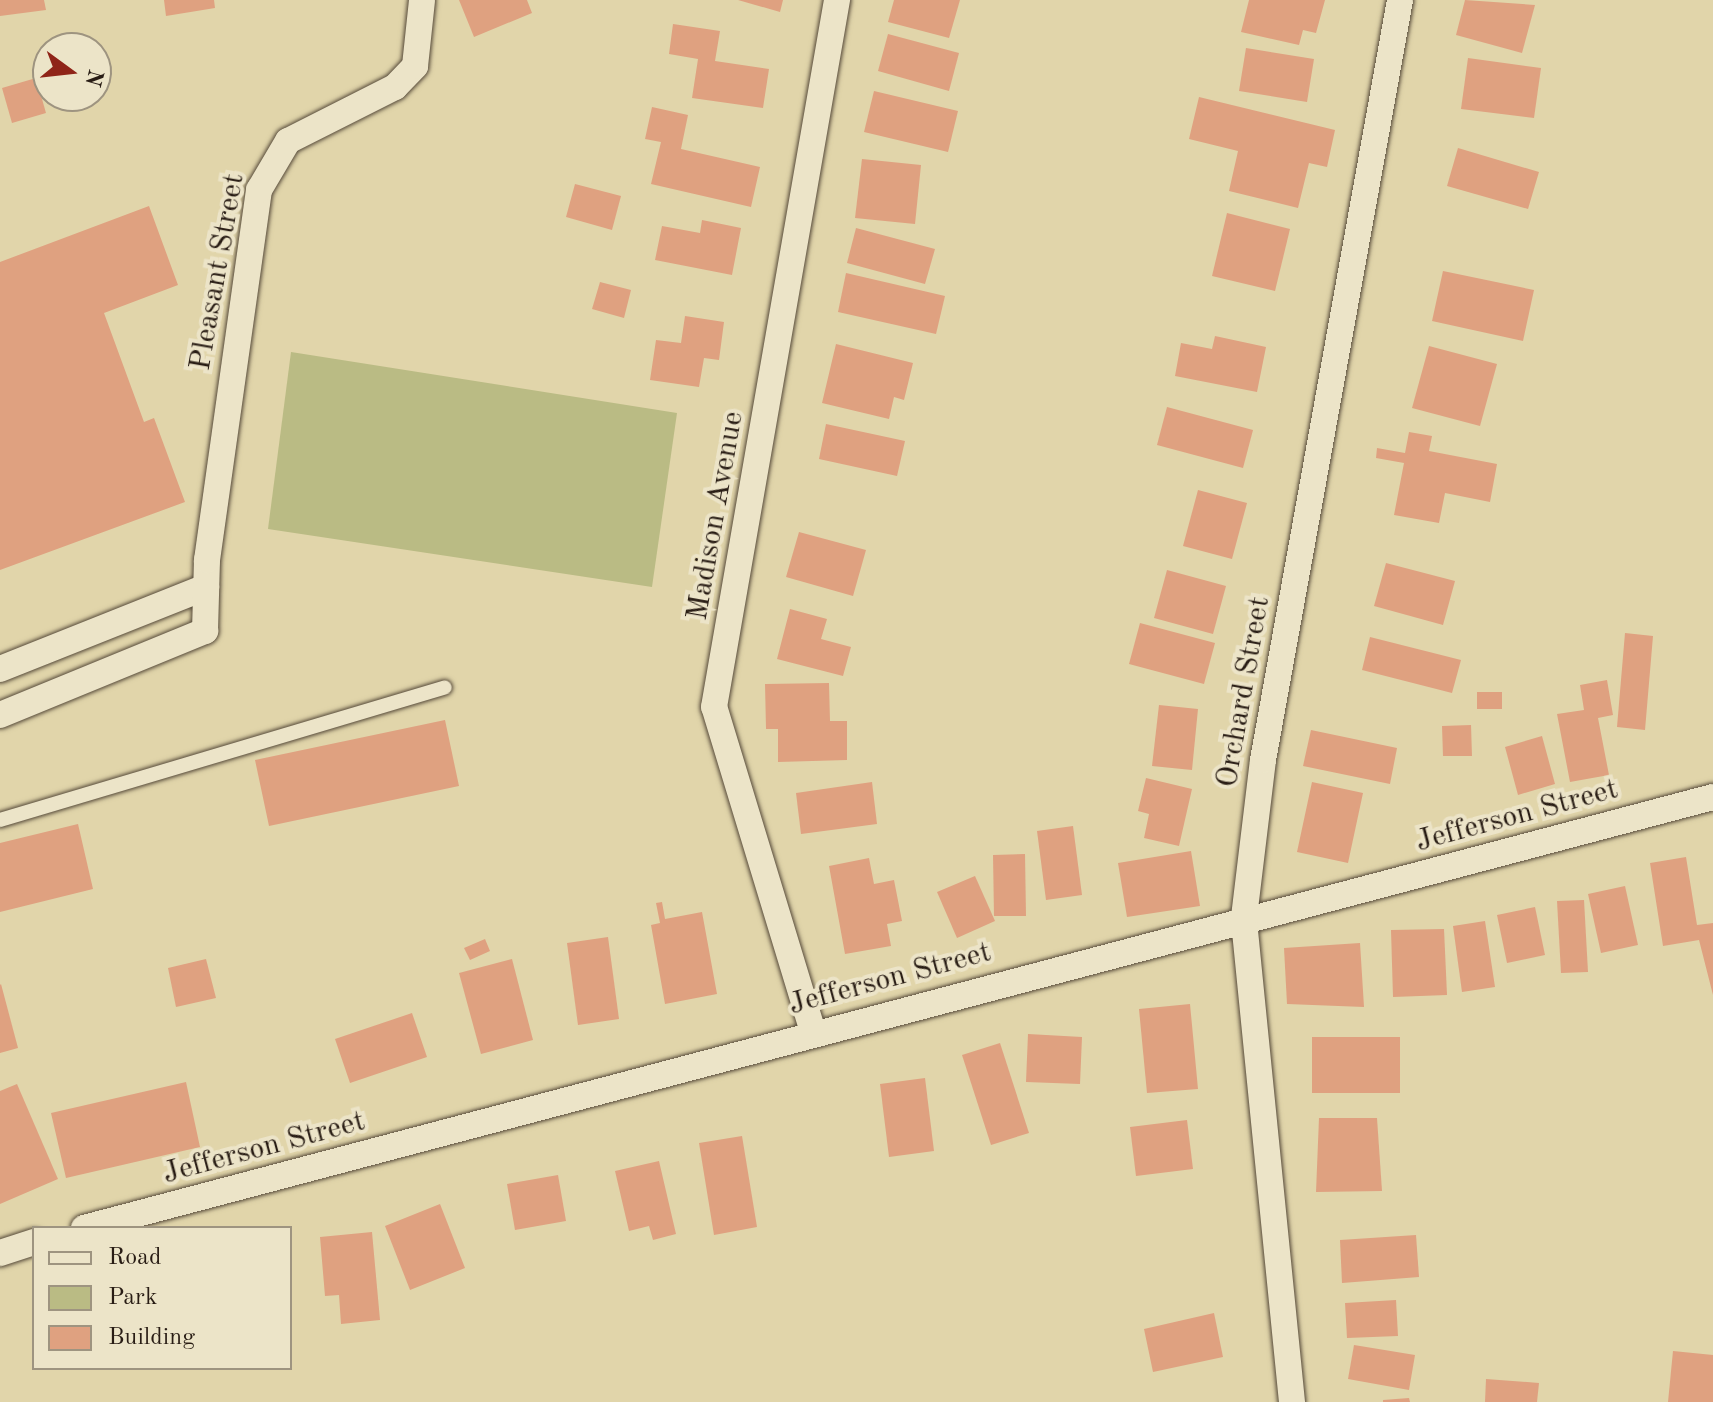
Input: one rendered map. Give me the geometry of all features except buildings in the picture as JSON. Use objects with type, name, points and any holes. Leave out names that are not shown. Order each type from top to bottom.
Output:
[{"type":"street","name":"Pleasant Street","points":[[0,715],[198,637],[209,622],[206,587],[245,269],[265,172],[288,141],[395,87],[415,66],[422,0]]},
{"type":"street","name":"Madison Avenue","points":[[813,1032],[714,707],[837,0]]},
{"type":"street","name":"Orchard Street","points":[[1292,1402],[1244,917],[1263,760],[1400,0]]},
{"type":"street","points":[[0,669],[206,587]]},
{"type":"street","name":"Jefferson Street","points":[[91,1226],[1244,917],[1713,797]]},
{"type":"street","points":[[0,1253],[32,1243]]},
{"type":"lane","points":[[0,820],[445,687]]},
{"type":"green space","points":[[291,352],[677,413],[652,587],[268,529]]}]
